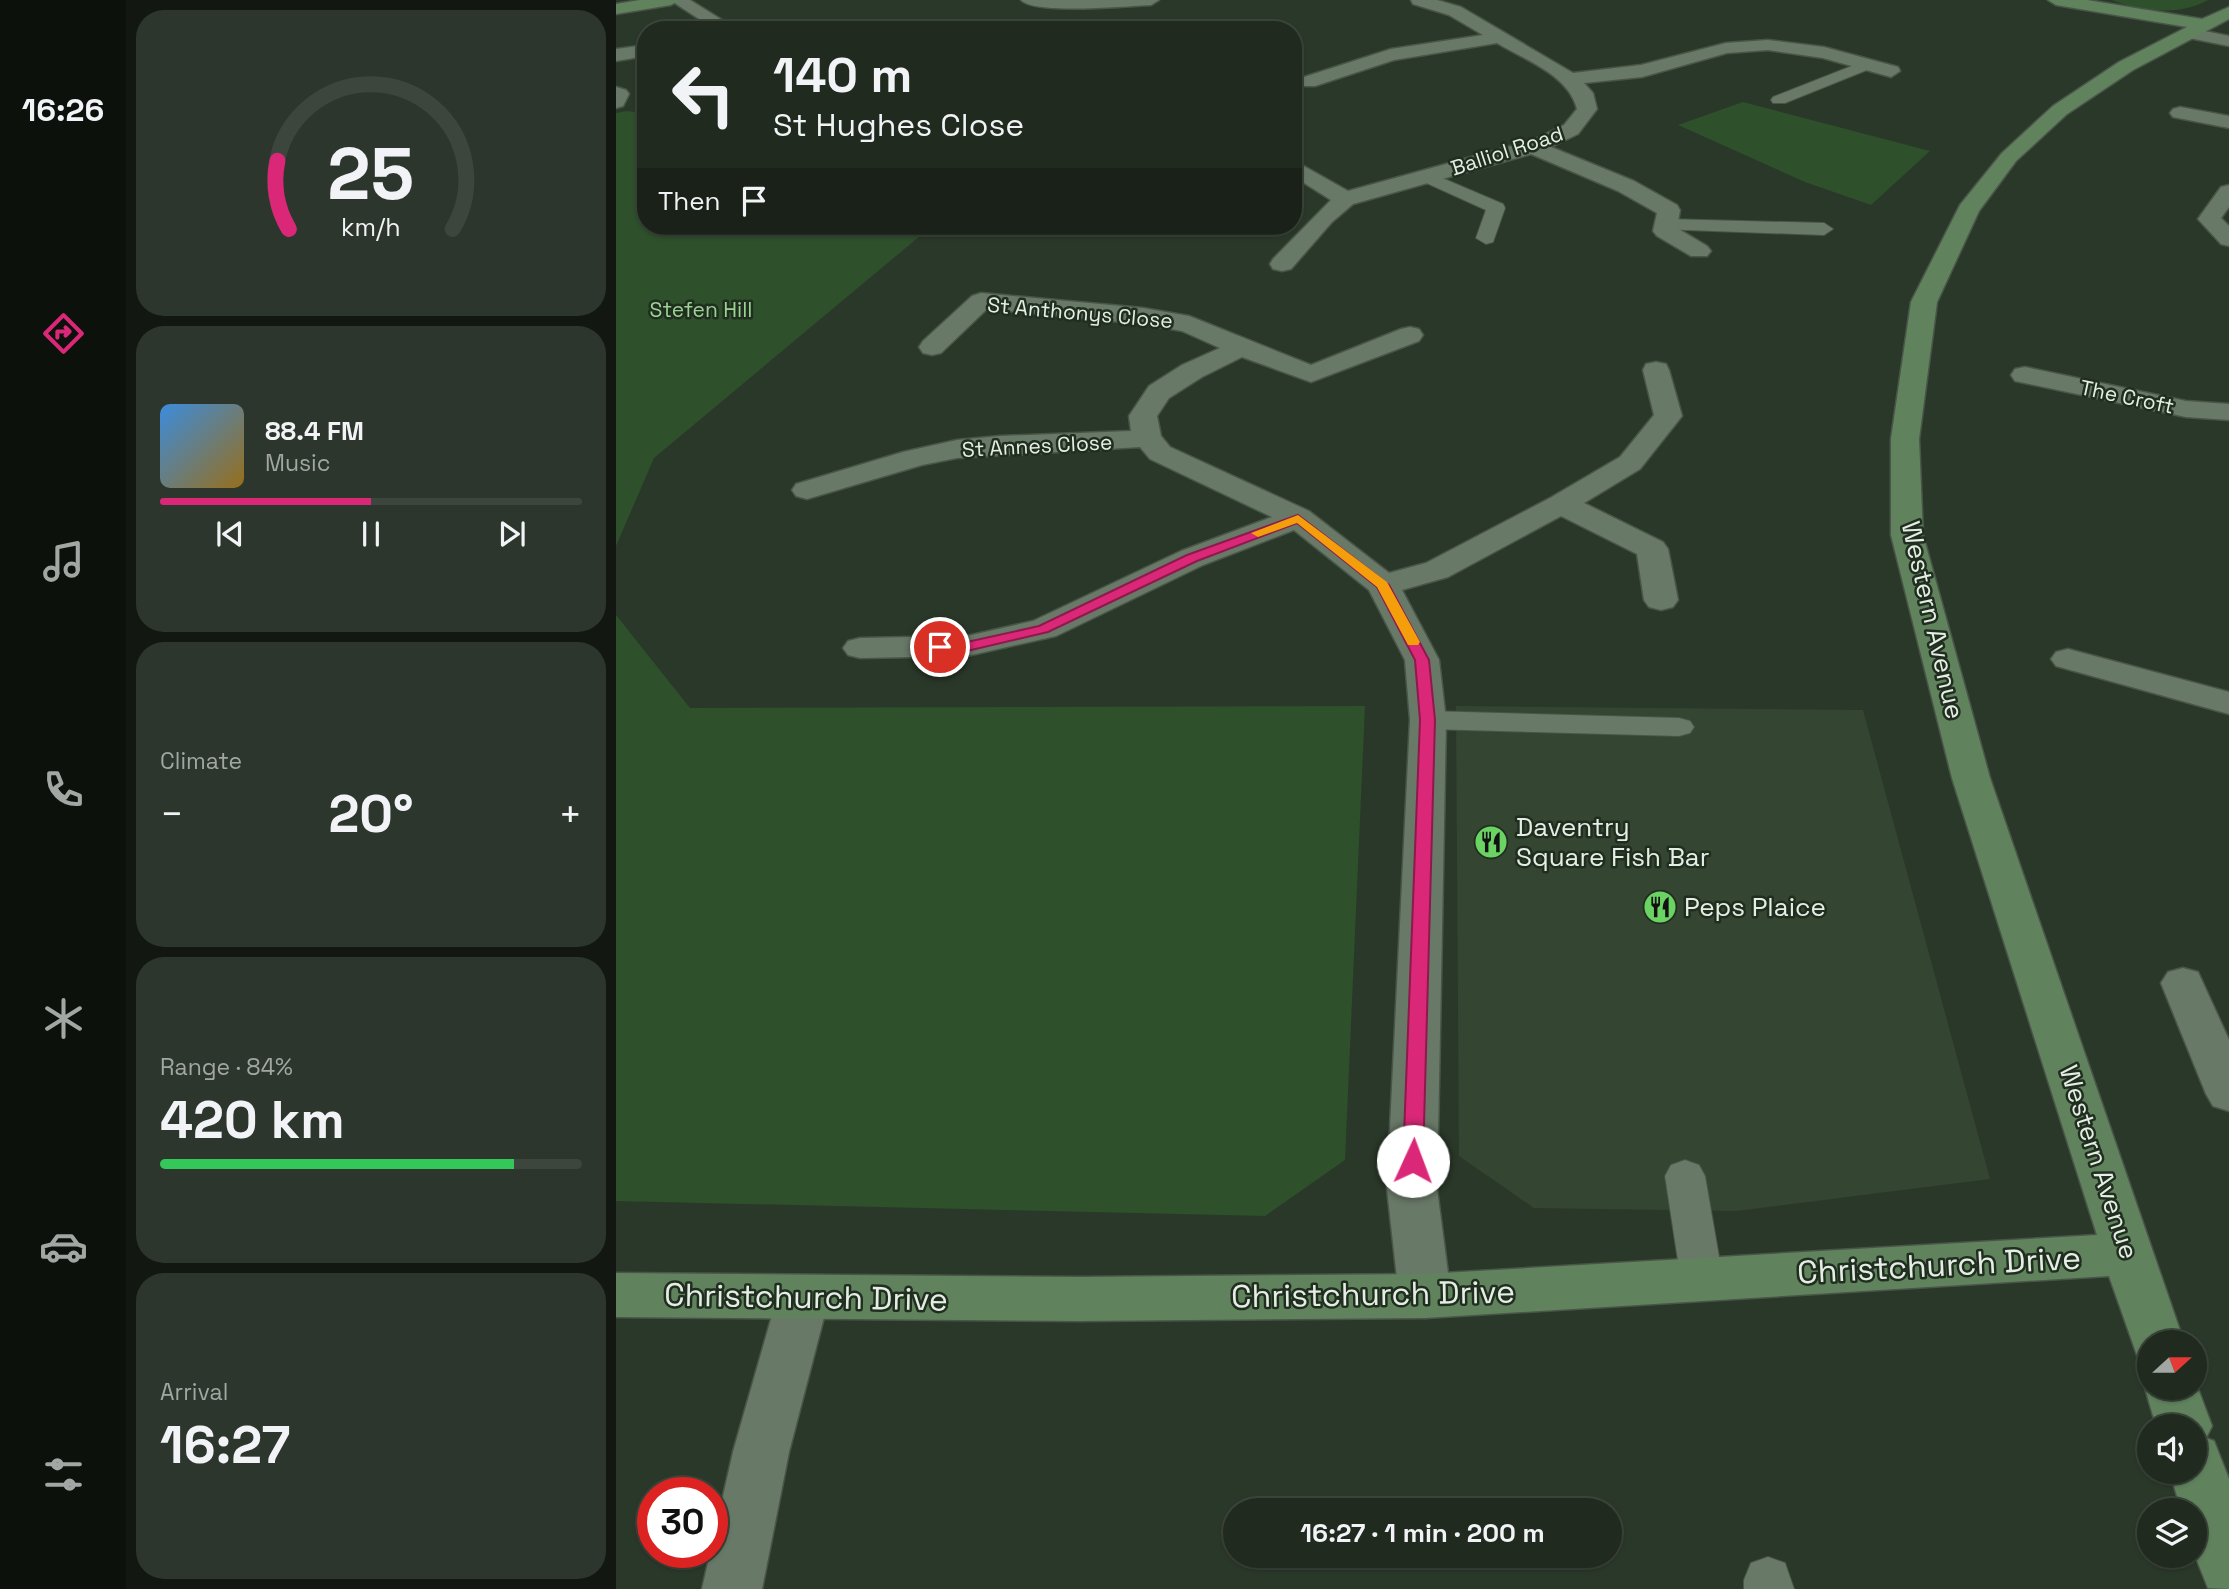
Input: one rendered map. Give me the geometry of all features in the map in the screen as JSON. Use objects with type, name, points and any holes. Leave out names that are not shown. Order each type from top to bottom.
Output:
[{"type":"street","points":[[616,9],[671,0]]},
{"type":"street","points":[[678,0],[714,21]]},
{"type":"street","points":[[1029,0],[1115,3],[1151,0]]},
{"type":"street","points":[[1419,0],[1455,11],[1570,79],[1642,71],[1726,48],[1768,46],[1824,53],[1891,71]]},
{"type":"street","points":[[2066,1],[2214,28]]},
{"type":"street","points":[[1115,3],[1132,21]]},
{"type":"street","name":"Western Avenue","points":[[2153,1330],[1971,778],[1908,535],[1905,439],[1924,302],[1968,210],[2009,157],[2060,110],[2126,66],[2214,28]]},
{"type":"street","points":[[1308,82],[1391,55],[1497,38]]},
{"type":"street","points":[[616,55],[637,52]]},
{"type":"street","name":"Balliol Road","points":[[1282,264],[1324,217],[1345,199],[1560,137],[1580,124],[1587,109],[1583,93],[1570,79]]},
{"type":"street","points":[[616,93],[619,94],[616,102]]},
{"type":"street","points":[[2180,113],[2229,122]]},
{"type":"street","points":[[1532,147],[1626,186],[1668,210],[1665,231],[1699,251]]},
{"type":"street","points":[[1302,172],[1345,199]]},
{"type":"street","points":[[2229,192],[2209,219],[2229,239]]},
{"type":"street","name":"St Anthonys Close","points":[[932,347],[981,301],[1143,316],[1189,324],[1241,348],[1311,374],[1410,335]]},
{"type":"street","points":[[1241,348],[1192,371],[1159,393],[1143,416],[1147,438],[1160,453],[1298,518],[1383,585],[1422,660],[1427,720],[1412,1189],[1425,1296]]},
{"type":"street","points":[[1383,585],[1437,570],[1561,504],[1630,463],[1668,416],[1656,370]]},
{"type":"street","name":"The Croft","points":[[2025,375],[2186,410],[2229,412]]},
{"type":"street","name":"St Annes Close","points":[[807,490],[932,454],[980,446],[1096,443],[1147,438]]},
{"type":"street","points":[[1561,504],[1652,549],[1661,600]]},
{"type":"street","points":[[860,648],[967,646],[1044,629],[1192,558],[1298,518]]},
{"type":"street","points":[[2068,659],[2229,704]]},
{"type":"street","points":[[2183,983],[2229,1094]]},
{"type":"street","name":"Christchurch Drive","points":[[616,1295],[803,1298],[1425,1296],[2129,1254]]},
{"type":"street","points":[[732,1589],[761,1452],[803,1298]]},
{"type":"street","points":[[2202,1484],[2229,1568]]},
{"type":"lane","points":[[1779,100],[1867,65]]},
{"type":"lane","points":[[1428,177],[1496,208],[1486,238]]},
{"type":"lane","points":[[1666,225],[1824,229]]},
{"type":"lane","points":[[1427,720],[1679,727]]},
{"type":"lane","points":[[1685,1175],[1702,1280]]},
{"type":"shaded area","points":[[1456,706],[1863,710],[1990,1179],[1736,1211],[1534,1208],[1459,1156]]},
{"type":"green space","points":[[2112,0],[2208,0],[2185,8],[2160,10],[2135,7]]},
{"type":"green space","points":[[1743,102],[1930,151],[1871,205],[1805,182],[1678,125]]},
{"type":"green space","name":"Stefen Hill","points":[[637,112],[637,235],[921,235],[654,458],[616,546],[616,113]]},
{"type":"green space","points":[[616,615],[690,708],[1365,706],[1345,1160],[1265,1216],[616,1201]]},
{"type":"slow traffic","points":[[1258,533],[1298,518],[1383,585],[1413,642]]},
{"type":"place","name":"Daventry Square Fish Bar","points":[[1491,842]]},
{"type":"place","name":"Peps Plaice","points":[[1660,907]]},
{"type":"route","points":[[940,647],[967,646],[1044,629],[1192,558],[1298,518],[1383,585],[1422,660],[1427,720],[1413,1161]]}]
